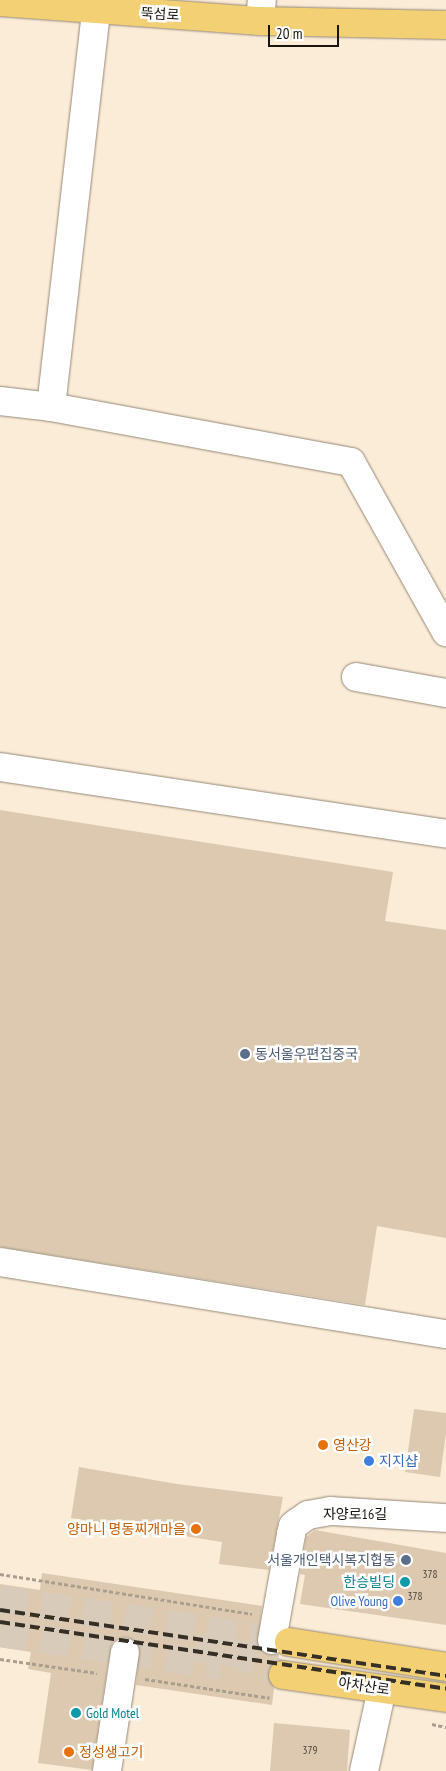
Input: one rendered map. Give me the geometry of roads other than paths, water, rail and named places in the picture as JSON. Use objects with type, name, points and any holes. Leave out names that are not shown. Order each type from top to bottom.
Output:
[{"type":"main road","name":"뚝섬로","points":[[0,2],[96,10],[174,7],[261,10],[446,25]]},
{"type":"main road","points":[[279,1633],[446,1667]]},
{"type":"main road","name":"아차산로","points":[[281,1687],[382,1689],[446,1698]]},
{"type":"street","points":[[51,408],[96,10]]},
{"type":"street","points":[[0,401],[51,408],[351,462],[446,632]]},
{"type":"street","points":[[356,677],[446,693]]},
{"type":"street","points":[[0,767],[446,834]]},
{"type":"street","points":[[0,1262],[446,1334]]},
{"type":"street","name":"자양로16길","points":[[279,1633],[293,1526],[308,1515],[331,1511],[446,1518]]},
{"type":"street","points":[[107,1771],[123,1664]]},
{"type":"street","points":[[364,1771],[382,1689]]},
{"type":"tunnel","points":[[0,1599],[289,1642]]},
{"type":"tunnel","points":[[0,1633],[221,1666]]},
{"type":"tunnel","points":[[197,1647],[229,1651],[283,1675]]},
{"type":"railway","points":[[0,1610],[446,1676]]},
{"type":"railway","points":[[0,1622],[446,1689]]},
{"type":"place","name":"동서울우편집중국","points":[[245,1054]]},
{"type":"place","name":"영산강","points":[[323,1445]]},
{"type":"place","name":"지지샵","points":[[369,1461]]},
{"type":"place","name":"양마니 명동찌개마을","points":[[196,1529]]},
{"type":"place","name":"서울개인택시복지협동","points":[[406,1560]]},
{"type":"place","name":"한승빌딩","points":[[405,1582]]},
{"type":"place","name":"Olive Young","points":[[398,1601]]},
{"type":"place","name":"Gold Motel","points":[[76,1713]]},
{"type":"place","name":"정성생고기","points":[[69,1752]]}]
